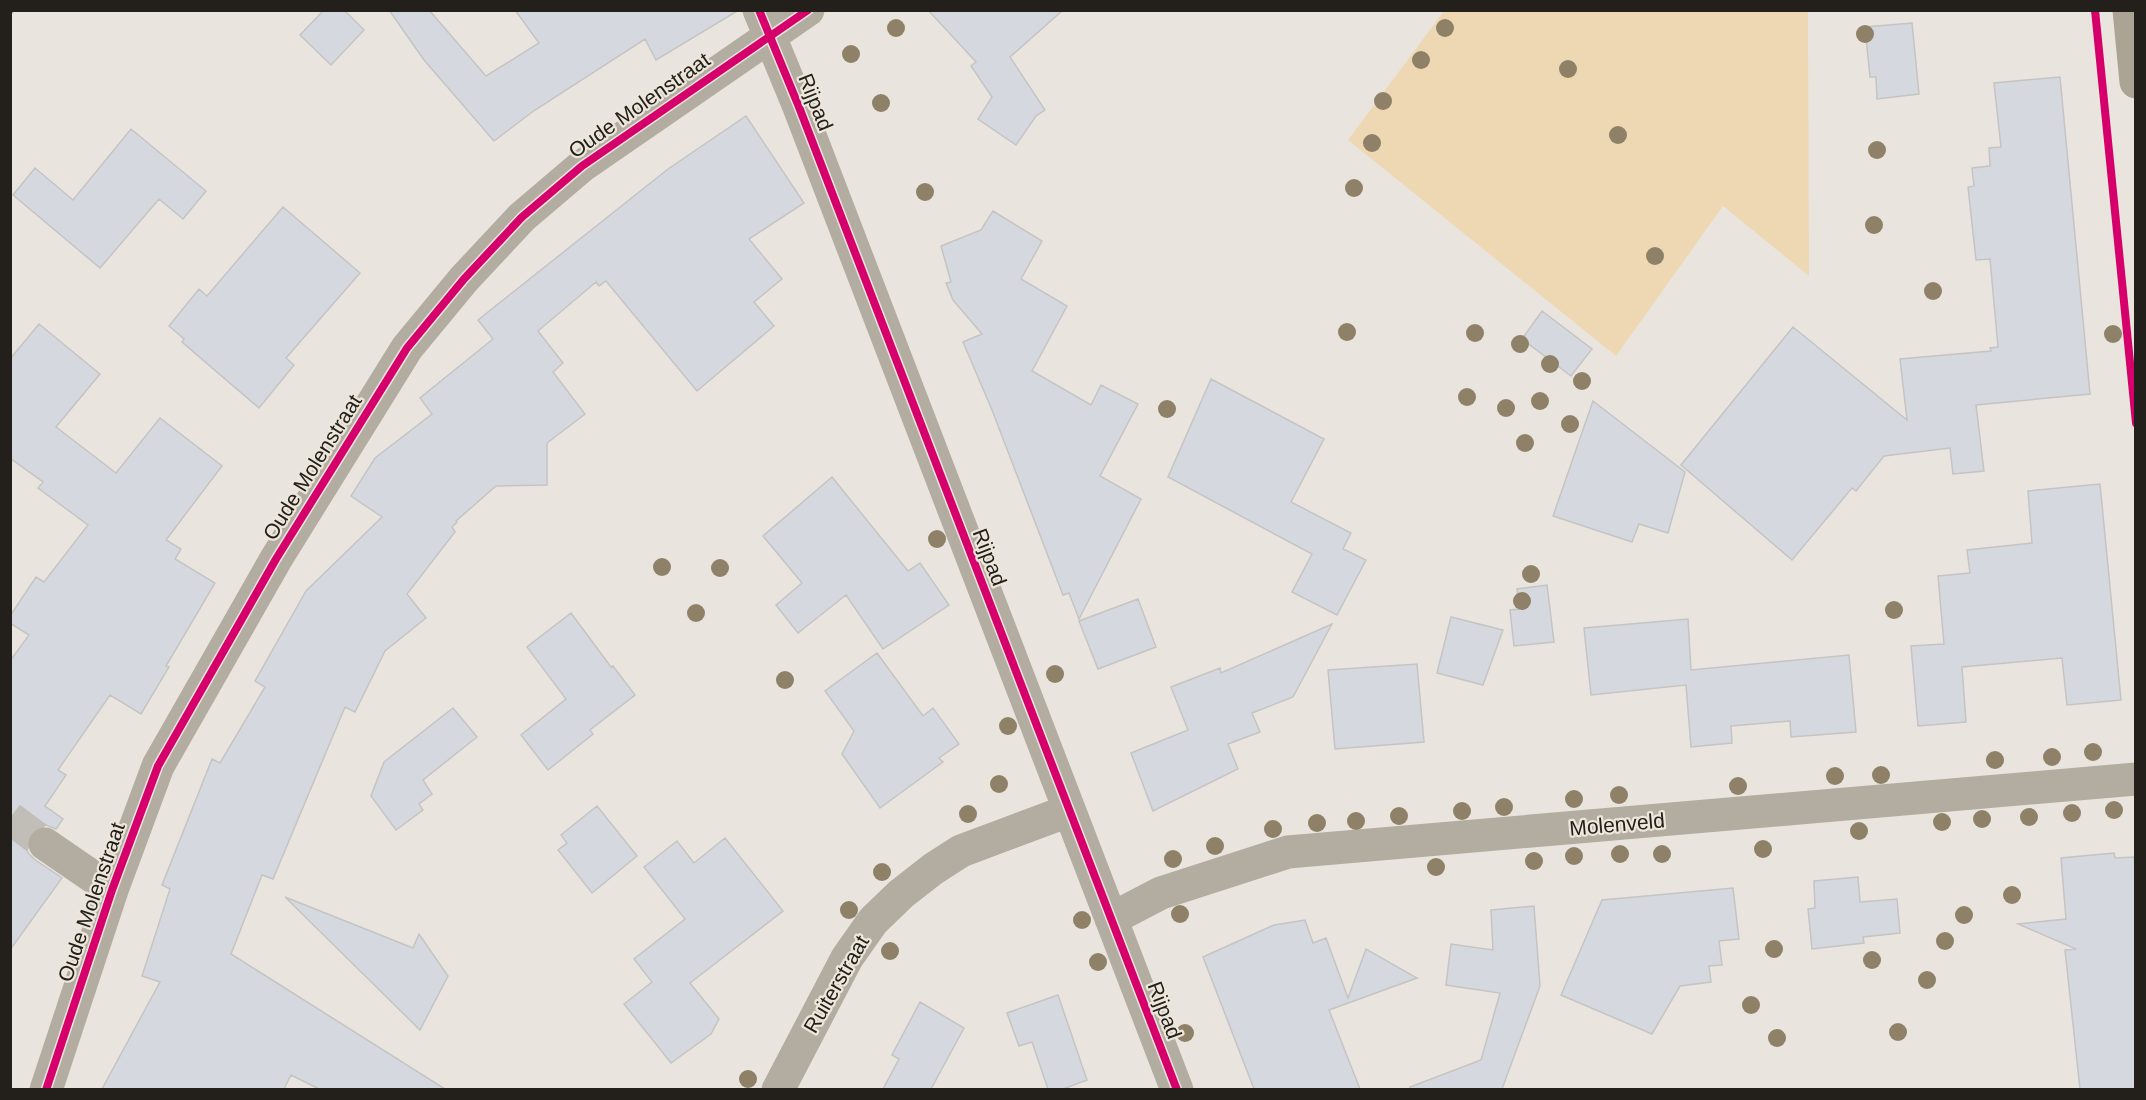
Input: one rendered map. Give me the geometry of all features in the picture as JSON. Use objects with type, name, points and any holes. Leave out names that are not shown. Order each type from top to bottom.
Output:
[{"type":"main road","points":[[2129,10],[2136,82]]},
{"type":"street","name":"Oude Molenstraat","points":[[46,1089],[112,890],[158,766],[276,559],[407,348],[464,279],[522,217],[582,166],[764,24],[808,10]]},
{"type":"street","name":"Rijpad","points":[[764,24],[799,107],[1068,811],[1177,1089]]},
{"type":"street","name":"Molenveld","points":[[1111,919],[1161,893],[1288,852],[2136,779]]},
{"type":"street","name":"Ruiterstraat","points":[[778,1089],[847,958],[873,921],[901,894],[960,851],[1068,811]]},
{"type":"street","points":[[45,844],[112,890]]},
{"type":"shaded area","points":[[1444,11],[1808,11],[1809,276],[1723,206],[1616,356],[1348,140]]},
{"type":"building","points":[[324,10],[344,10],[364,30],[331,65],[300,35]]},
{"type":"building","points":[[389,10],[429,10],[486,76],[539,43],[515,10],[739,10],[656,60],[645,39],[535,110],[494,141],[424,60]]},
{"type":"building","points":[[928,10],[1063,10],[1010,57],[1045,110],[1036,116],[1016,145],[978,119],[992,97],[971,66],[976,62]]},
{"type":"building","points":[[1912,23],[1919,94],[1877,99],[1876,77],[1870,77],[1865,27]]},
{"type":"building","points":[[2060,77],[2090,394],[1976,405],[1984,471],[1953,474],[1950,448],[1884,456],[1856,491],[1852,488],[1792,560],[1681,465],[1793,327],[1907,420],[1900,359],[1991,351],[1990,348],[1998,347],[1990,259],[1976,260],[1968,187],[1974,186],[1972,168],[1990,166],[1989,148],[2001,147],[1994,83]]},
{"type":"building","points":[[746,116],[804,203],[749,239],[782,279],[754,302],[774,326],[697,391],[606,281],[599,286],[596,282],[538,331],[563,363],[553,372],[585,414],[547,443],[547,485],[496,486],[456,521],[452,527],[455,532],[407,594],[426,618],[385,651],[355,712],[345,707],[273,879],[262,875],[231,954],[445,1089],[319,1089],[291,1075],[284,1089],[102,1089],[160,982],[142,976],[170,889],[162,885],[212,759],[220,763],[265,687],[255,681],[306,591],[382,517],[351,496],[375,458],[432,414],[420,398],[493,339],[478,320],[668,169]]},
{"type":"building","points":[[131,129],[206,191],[183,219],[159,199],[100,268],[13,195],[35,168],[73,200]]},
{"type":"building","points":[[283,207],[360,273],[286,358],[294,365],[259,408],[182,342],[184,339],[169,326],[199,289],[207,296]]},
{"type":"building","points":[[993,211],[1042,241],[1021,279],[1067,306],[1032,371],[1091,405],[1101,385],[1138,404],[1100,476],[1141,499],[1079,619],[1069,593],[1063,595],[992,410],[963,342],[982,334],[953,300],[946,283],[951,282],[941,246],[981,230]]},
{"type":"building","points":[[1542,311],[1592,349],[1571,376],[1522,339]]},
{"type":"building","points":[[39,324],[100,374],[56,427],[116,473],[160,418],[222,466],[166,540],[181,549],[175,559],[215,583],[166,666],[169,667],[141,714],[110,695],[58,770],[66,775],[45,806],[63,819],[56,829],[46,825],[36,827],[29,834],[26,843],[28,853],[34,859],[62,878],[10,950],[10,661],[29,635],[10,623],[10,616],[36,577],[44,582],[88,525],[38,488],[43,482],[10,458],[10,359]]},
{"type":"building","points":[[1211,379],[1324,439],[1291,502],[1351,533],[1343,549],[1366,560],[1337,615],[1292,592],[1312,554],[1168,477]]},
{"type":"building","points":[[1593,401],[1685,472],[1668,533],[1639,524],[1632,542],[1553,516]]},
{"type":"building","points":[[832,477],[908,571],[920,563],[949,605],[883,649],[846,595],[798,633],[776,605],[802,583],[763,536]]},
{"type":"building","points":[[2100,484],[2121,700],[2067,705],[2062,658],[1962,667],[1966,722],[1918,726],[1911,646],[1944,644],[1938,576],[1970,573],[1967,550],[2032,543],[2028,491]]},
{"type":"building","points":[[1547,585],[1554,642],[1514,646],[1510,610],[1519,609],[1517,589]]},
{"type":"building","points":[[1138,599],[1156,647],[1098,669],[1079,621]]},
{"type":"building","points":[[571,613],[635,695],[590,730],[593,734],[548,770],[521,735],[566,699],[527,647]]},
{"type":"building","points":[[1451,617],[1503,630],[1483,685],[1437,673]]},
{"type":"building","points":[[1688,619],[1691,670],[1849,655],[1856,732],[1791,737],[1790,721],[1731,726],[1732,743],[1691,747],[1686,685],[1591,695],[1584,628]]},
{"type":"building","points":[[1332,624],[1293,697],[1252,713],[1260,732],[1228,744],[1238,769],[1153,811],[1131,753],[1188,730],[1171,687],[1220,668],[1221,673]]},
{"type":"building","points":[[877,653],[923,716],[933,708],[959,744],[939,758],[943,762],[880,808],[842,754],[854,731],[825,691]]},
{"type":"building","points":[[1417,664],[1424,742],[1335,749],[1328,670]]},
{"type":"building","points":[[453,708],[477,737],[423,780],[432,794],[419,804],[423,810],[396,830],[371,796],[384,762]]},
{"type":"building","points":[[597,806],[637,856],[592,893],[558,850],[567,843],[561,835]]},
{"type":"building","points":[[725,838],[783,911],[690,983],[719,1019],[711,1034],[671,1063],[624,1004],[652,982],[634,959],[685,919],[644,867],[677,841],[694,863]]},
{"type":"building","points":[[2114,853],[2115,858],[2134,857],[2136,873],[2136,1089],[2080,1089],[2065,950],[2076,949],[2018,924],[2066,919],[2061,858]]},
{"type":"building","points":[[1858,877],[1860,902],[1897,899],[1900,933],[1863,937],[1864,943],[1812,949],[1808,909],[1815,908],[1814,881]]},
{"type":"building","points":[[1733,888],[1739,939],[1719,941],[1722,965],[1709,966],[1711,982],[1680,986],[1652,1034],[1561,995],[1602,900]]},
{"type":"building","points":[[285,897],[413,948],[419,934],[448,976],[420,1030]]},
{"type":"building","points":[[1534,906],[1540,986],[1502,1089],[1410,1089],[1410,1087],[1481,1060],[1500,993],[1446,985],[1451,944],[1493,950],[1491,910]]},
{"type":"building","points":[[1305,920],[1313,943],[1326,938],[1348,998],[1366,949],[1417,978],[1329,1010],[1360,1089],[1254,1089],[1203,957],[1274,925]]},
{"type":"building","points":[[1058,995],[1087,1080],[1063,1089],[1048,1089],[1032,1042],[1019,1046],[1007,1013]]},
{"type":"building","points":[[920,1002],[964,1028],[931,1089],[883,1089],[899,1059],[892,1055]]},
{"type":"tunnel","points":[[10,818],[45,844]]},
{"type":"cycle path","points":[[759,10],[799,107],[1177,1090]]},
{"type":"cycle path","points":[[46,1090],[112,890],[158,766],[276,559],[407,348],[464,279],[522,217],[582,166],[808,10]]},
{"type":"cycle path","points":[[2095,10],[2136,423]]}]
